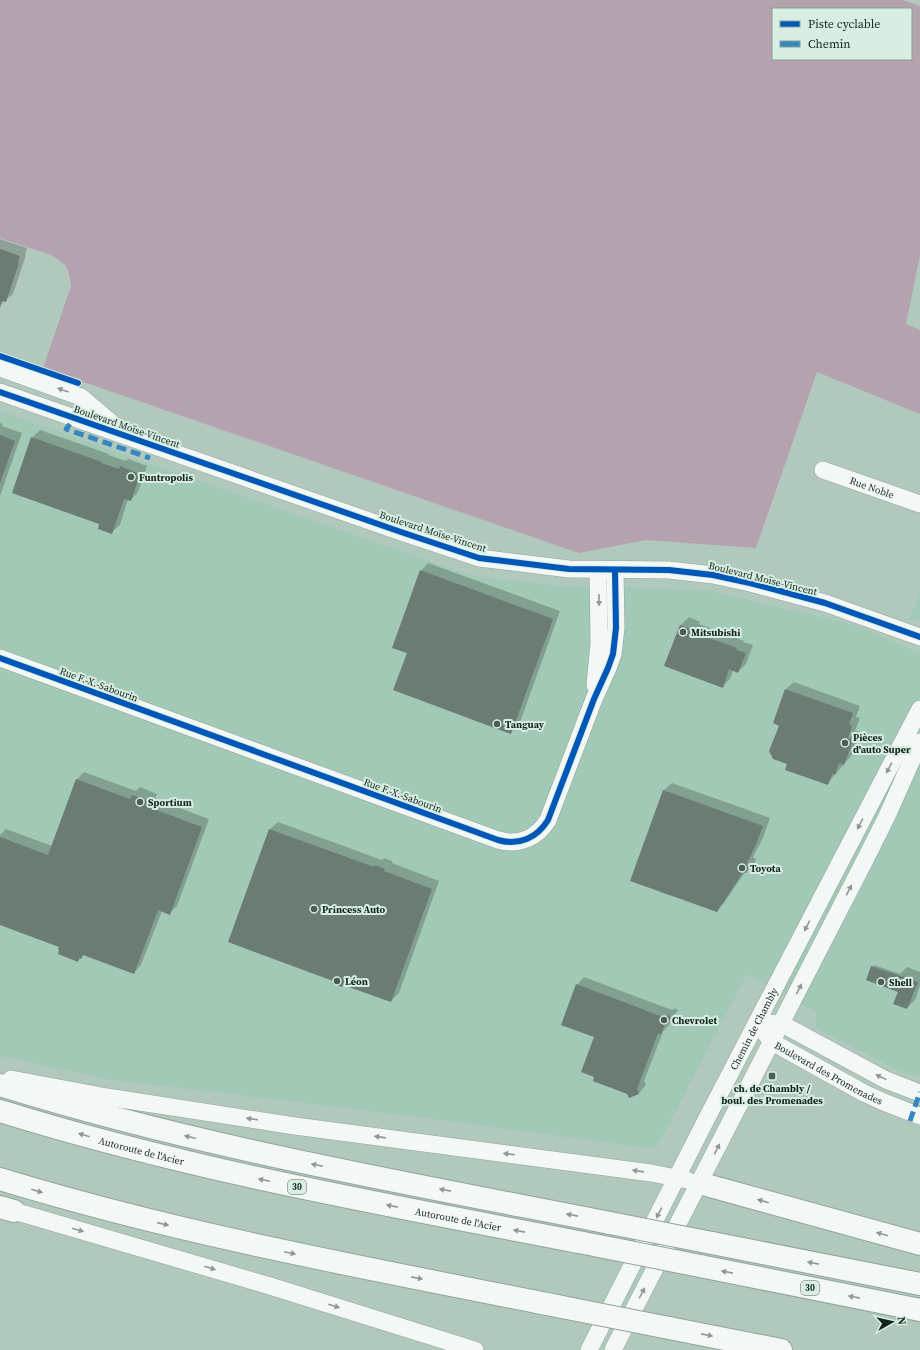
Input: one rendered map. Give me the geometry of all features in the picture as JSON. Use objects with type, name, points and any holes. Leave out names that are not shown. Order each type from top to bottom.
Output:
[{"type":"highway","points":[[0,1085],[100,1114],[235,1148],[920,1284]]},
{"type":"highway","name":"Autoroute de l'Acier","points":[[0,1111],[130,1148],[248,1177],[920,1310]]},
{"type":"highway","points":[[0,1179],[134,1217],[231,1240],[781,1350]]},
{"type":"highway","points":[[699,1183],[920,1244]]},
{"type":"street","name":"Boulevard Moïse-Vincent","points":[[0,368],[81,397],[128,436]]},
{"type":"street","name":"Boulevard Moïse-Vincent","points":[[0,392],[394,530],[479,558],[558,568],[698,572],[728,578],[825,603],[920,637]]},
{"type":"street","name":"Rue Noble","points":[[823,470],[920,504]]},
{"type":"street","name":"Rue F.-X.-Sabourin","points":[[0,658],[470,830],[508,842],[519,841],[529,838],[540,830],[548,820],[594,699],[611,660],[614,649],[616,628],[607,570]]},
{"type":"street","name":"Chemin de Chambly","points":[[589,1350],[676,1178],[920,708]]},
{"type":"street","points":[[613,1350],[782,1024],[887,816],[920,742]]},
{"type":"street","name":"Boulevard des Promenades","points":[[757,1023],[782,1024],[886,1080],[920,1092]]},
{"type":"street","name":"Boulevard des Promenades","points":[[757,1023],[772,1042],[864,1093],[920,1116]]},
{"type":"street","points":[[0,1077],[143,1103],[295,1126],[651,1173],[699,1183]]},
{"type":"street","points":[[7,1209],[262,1284],[475,1350]]},
{"type":"shaded area","points":[[0,0],[903,0],[920,6],[920,255],[906,324],[920,330],[920,414],[817,372],[756,548],[646,540],[579,553],[43,368],[71,286],[66,266],[51,255],[0,238]]},
{"type":"shaded area","points":[[0,411],[473,576],[552,585],[712,591],[858,626],[920,653],[920,1077],[905,1074],[816,1028],[816,1012],[747,974],[656,1149],[378,1112],[106,1079],[0,1056]]},
{"type":"shaded area","points":[[920,592],[920,621],[909,619]]},
{"type":"building","points":[[0,249],[20,256],[6,302],[2,301],[0,306]]},
{"type":"building","points":[[0,435],[15,441],[0,483]]},
{"type":"building","points":[[31,437],[102,462],[101,463],[119,469],[120,466],[140,474],[131,501],[124,499],[112,534],[98,529],[99,524],[12,493]]},
{"type":"building","points":[[420,570],[553,619],[511,734],[393,690],[407,653],[392,648]]},
{"type":"building","points":[[680,625],[693,630],[692,632],[737,648],[736,650],[746,653],[738,673],[729,669],[723,688],[664,666]]},
{"type":"building","points":[[785,689],[853,713],[849,724],[852,726],[848,738],[853,740],[844,765],[839,763],[835,775],[832,774],[828,785],[785,770],[787,764],[773,759],[769,751],[779,726],[773,723]]},
{"type":"building","points":[[76,779],[130,799],[132,795],[150,802],[148,807],[202,827],[170,915],[158,910],[134,974],[83,955],[81,959],[79,958],[78,962],[58,954],[59,947],[0,925],[0,837],[48,855]]},
{"type":"building","points":[[663,790],[763,826],[746,865],[749,866],[746,873],[743,872],[717,912],[630,881]]},
{"type":"building","points":[[269,829],[374,867],[375,865],[385,869],[384,871],[432,889],[391,1002],[343,985],[342,987],[332,983],[333,981],[228,942]]},
{"type":"building","points":[[871,966],[918,982],[907,1009],[893,1004],[898,992],[866,980]]},
{"type":"building","points":[[576,984],[663,1017],[669,1015],[671,1019],[666,1022],[661,1034],[658,1033],[637,1089],[639,1094],[629,1098],[627,1094],[593,1081],[594,1077],[581,1072],[594,1037],[561,1025]]},
{"type":"marked path","points":[[70,424],[66,429],[150,458]]},
{"type":"marked path","points":[[910,1121],[920,1092]]},
{"type":"cycle path","points":[[0,356],[78,383]]},
{"type":"cycle path","points":[[0,392],[479,558],[569,569],[669,570],[713,575],[750,583],[825,603],[920,637]]},
{"type":"cycle path","points":[[0,658],[498,840],[506,842],[520,841],[533,836],[548,820],[594,699],[613,654],[616,628],[615,570]]},
{"type":"place","name":"Funtropolis","points":[[131,477]]},
{"type":"place","name":"Mitsubishi","points":[[683,632]]},
{"type":"place","name":"Tanguay","points":[[497,724]]},
{"type":"place","name":"Pièces d'auto Super","points":[[845,743]]},
{"type":"place","name":"Sportium","points":[[140,802]]},
{"type":"place","name":"Toyota","points":[[742,868]]},
{"type":"place","name":"Princess Auto","points":[[314,909]]},
{"type":"place","name":"Léon","points":[[337,981]]},
{"type":"place","name":"Shell","points":[[881,982]]},
{"type":"place","name":"Chevrolet","points":[[664,1020]]},
{"type":"place","name":"ch. de Chambly / boul. des Promenades","points":[[772,1076]]}]
